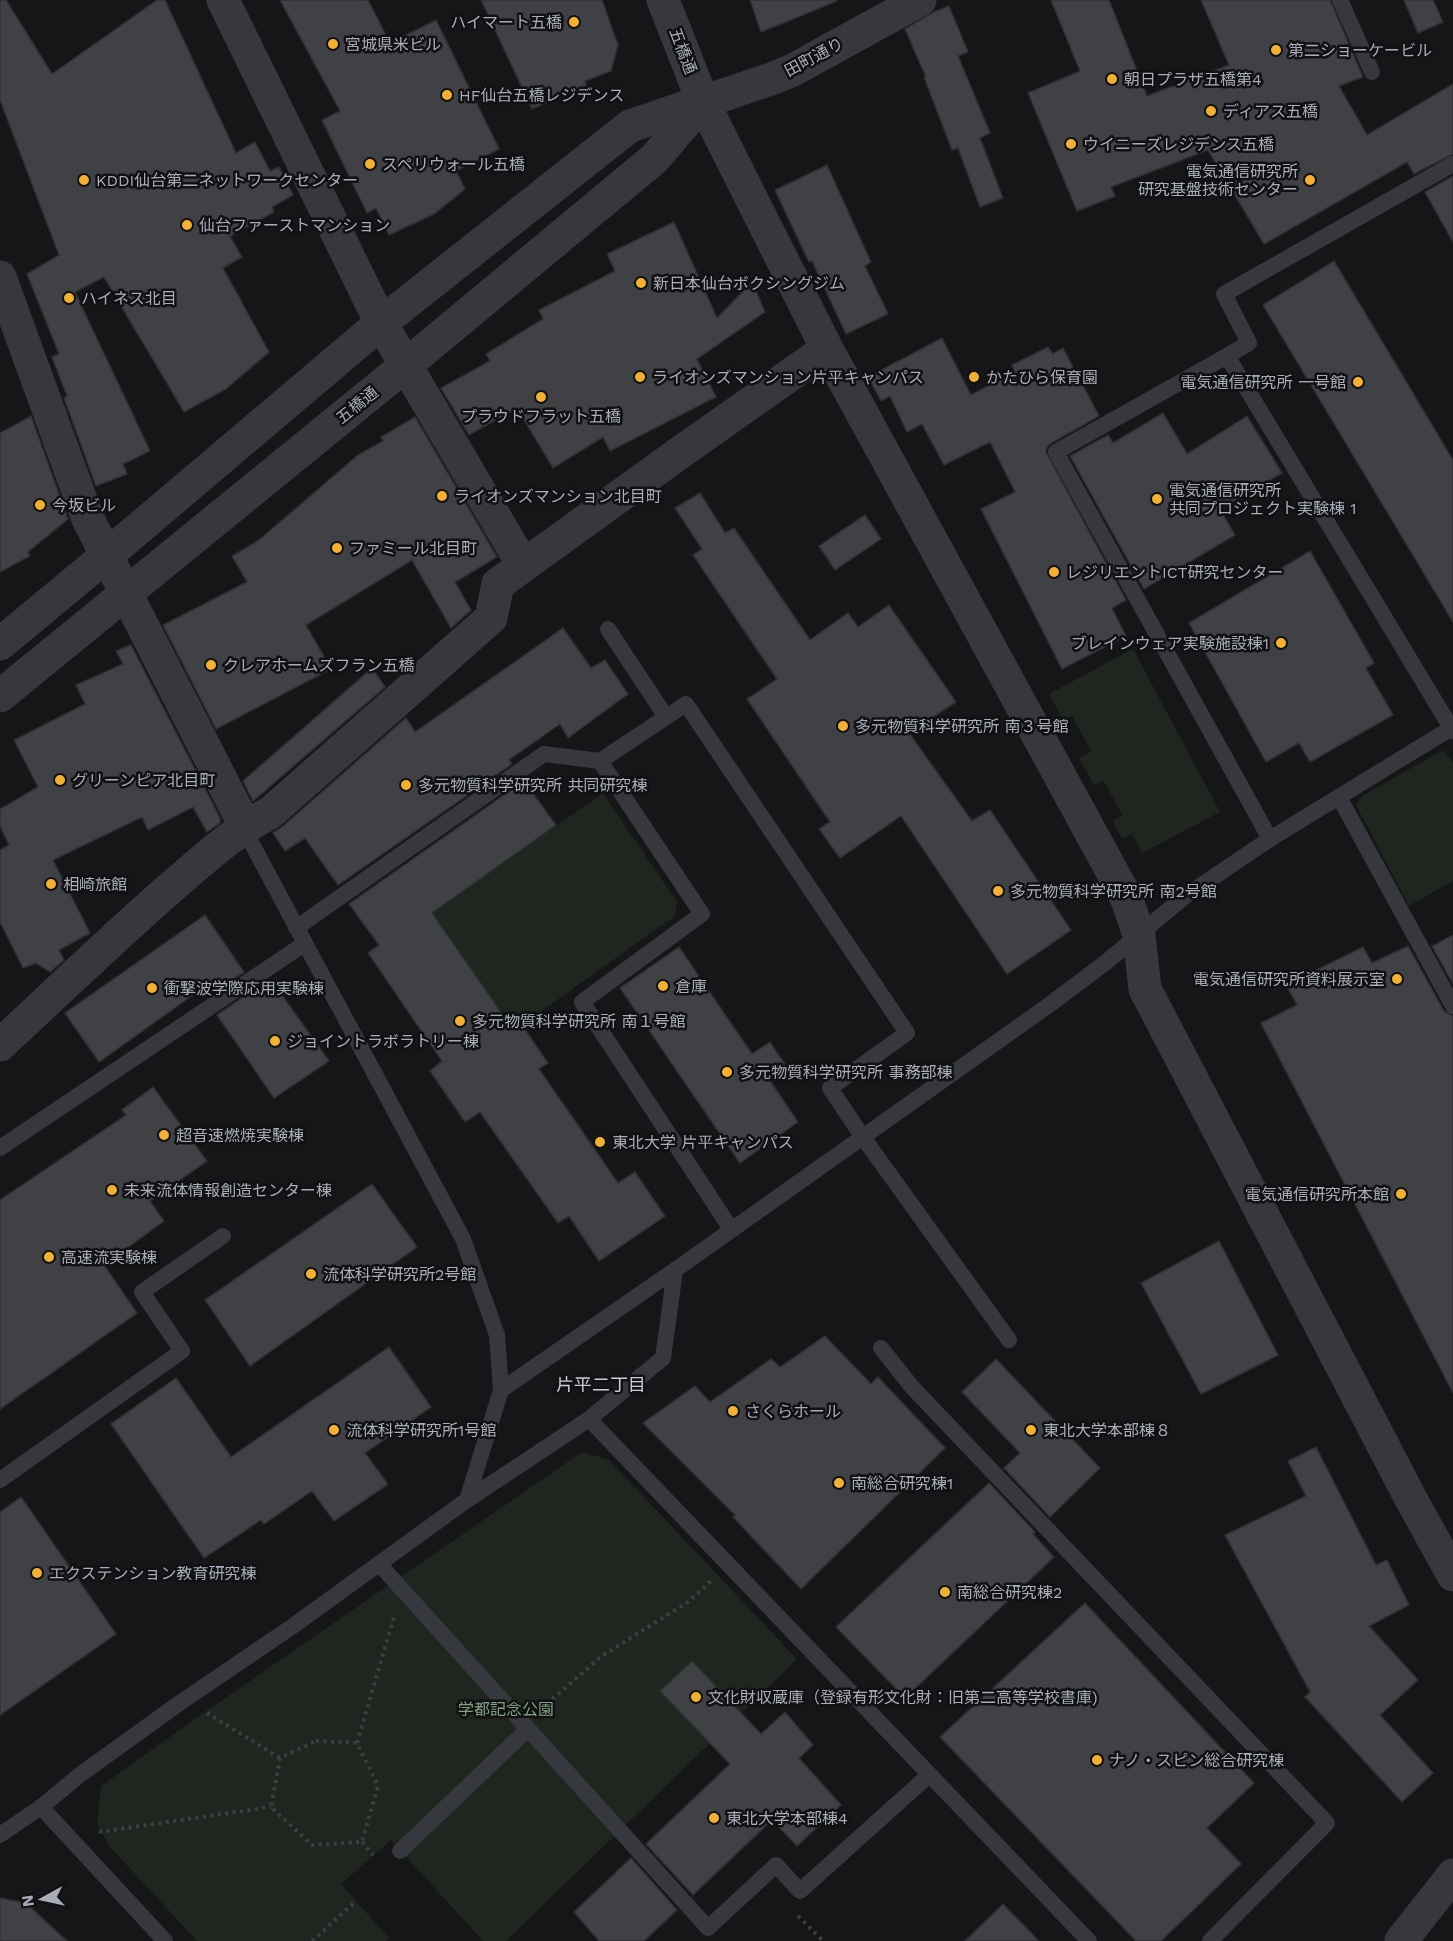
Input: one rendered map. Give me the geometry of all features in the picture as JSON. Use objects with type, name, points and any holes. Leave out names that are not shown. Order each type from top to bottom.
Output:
[{"type":"street","points":[[223,0],[381,323],[523,564]]},
{"type":"street","name":"五橋通","points":[[0,696],[406,365],[654,159],[703,102],[663,0]]},
{"type":"street","name":"田町通り","points":[[703,102],[793,70],[920,0]]},
{"type":"street","points":[[0,644],[381,323],[630,126],[703,102],[827,349],[1126,897],[1138,935],[1146,989],[1411,1499],[1453,1575]]},
{"type":"street","points":[[1,285],[88,519],[245,826]]},
{"type":"street","points":[[0,1045],[135,919],[225,840],[270,813],[491,618],[498,584],[827,349]]},
{"type":"street","points":[[1401,1941],[1453,1875]]},
{"type":"lane","points":[[1340,0],[1372,72]]},
{"type":"lane","points":[[1270,839],[1056,452],[1249,343],[1224,294],[1453,164]]},
{"type":"lane","points":[[501,1390],[675,1270],[1049,1005],[1184,897],[1270,839],[1452,728],[1227,356]]},
{"type":"lane","points":[[608,629],[666,717]]},
{"type":"lane","points":[[297,928],[544,754],[600,761],[686,704],[907,1033],[830,1088],[1009,1340]]},
{"type":"lane","points":[[600,761],[702,914],[582,1002],[730,1229]]},
{"type":"lane","points":[[1339,797],[1453,1006]]},
{"type":"lane","points":[[245,826],[304,944],[463,1239],[497,1335],[501,1390],[467,1500]]},
{"type":"lane","points":[[0,1148],[304,944]]},
{"type":"lane","points":[[0,1480],[182,1352],[142,1292],[223,1236]]},
{"type":"lane","points":[[0,1835],[41,1807],[81,1774],[380,1565],[467,1500],[588,1419],[663,1358],[675,1270]]},
{"type":"lane","points":[[881,1348],[912,1387],[1327,1822],[1210,1941]]},
{"type":"lane","points":[[588,1419],[1089,1941]]},
{"type":"lane","points":[[380,1565],[708,1929],[776,1865],[800,1891],[929,1775]]},
{"type":"lane","points":[[400,1851],[526,1727]]},
{"type":"lane","points":[[41,1807],[165,1941]]},
{"type":"path","points":[[526,1727],[602,1656],[688,1602],[728,1565]]},
{"type":"path","points":[[362,1842],[378,1786],[357,1743],[402,1590]]},
{"type":"path","points":[[185,1700],[280,1758]]},
{"type":"path","points":[[280,1758],[316,1741],[357,1743]]},
{"type":"path","points":[[271,1807],[280,1758]]},
{"type":"path","points":[[271,1807],[312,1845],[362,1842]]},
{"type":"path","points":[[68,1837],[271,1807]]},
{"type":"path","points":[[362,1842],[373,1855]]},
{"type":"path","points":[[312,1941],[356,1901]]},
{"type":"green space","points":[[1133,649],[1220,812],[1142,853],[1132,834],[1122,839],[1113,821],[1122,815],[1104,781],[1094,785],[1079,758],[1091,751],[1072,716],[1063,720],[1049,694]]},
{"type":"green space","points":[[1443,750],[1453,762],[1453,881],[1409,906],[1356,805],[1364,795]]},
{"type":"green space","points":[[603,793],[677,902],[675,916],[522,1025],[517,1018],[509,1024],[432,913]]},
{"type":"green space","name":"学都記念公園","points":[[582,1452],[609,1460],[797,1659],[506,1941],[483,1941],[391,1840],[341,1884],[389,1938],[386,1941],[197,1941],[109,1846],[97,1823],[101,1786]]},
{"type":"building","points":[[0,0],[6,0],[52,74],[157,0],[165,0],[236,153],[255,142],[270,171],[279,167],[293,195],[272,207],[274,212],[230,236],[242,257],[223,268],[269,352],[226,389],[184,412],[104,277],[75,292],[150,451],[123,464],[127,474],[96,486],[64,398],[67,396],[52,357],[59,354],[27,274],[59,255],[0,100]]},
{"type":"building","points":[[280,0],[368,0],[390,43],[436,20],[499,149],[456,171],[465,189],[434,214],[389,235],[376,208],[367,213],[322,120],[340,111]]},
{"type":"building","points":[[481,0],[602,0],[618,45],[611,71],[585,81],[586,85],[532,109]]},
{"type":"building","points":[[750,0],[837,0],[837,1],[761,32]]},
{"type":"building","points":[[1051,0],[1109,0],[1147,96],[1229,65],[1201,0],[1330,0],[1363,77],[1339,86],[1367,135],[1453,84],[1453,154],[1414,174],[1407,162],[1264,244],[1208,150],[1111,187],[1115,196],[1077,211],[1028,93],[1080,71]]},
{"type":"building","points":[[1404,0],[1433,0],[1443,22],[1418,33]]},
{"type":"building","points":[[949,6],[968,52],[958,56],[990,133],[980,138],[1003,198],[980,207],[958,148],[952,150],[924,77],[926,77],[905,29]]},
{"type":"building","points":[[827,165],[871,262],[865,266],[888,314],[846,334],[775,190]]},
{"type":"building","points":[[1453,176],[1453,242],[1425,192]]},
{"type":"building","points":[[674,222],[717,318],[752,282],[765,312],[697,359],[716,397],[610,451],[603,437],[553,468],[517,408],[469,435],[441,388],[490,361],[486,354],[543,319],[539,310],[615,271],[607,254]]},
{"type":"building","name":"電気通信研究所 一号館","points":[[1334,261],[1453,460],[1453,622],[1263,305]]},
{"type":"building","points":[[942,338],[971,395],[1015,372],[1012,365],[1048,347],[1053,354],[1063,348],[1099,416],[1051,443],[1046,452],[1126,600],[1112,608],[1126,636],[1062,669],[981,509],[1015,492],[990,442],[944,465],[922,424],[907,432],[890,396],[881,401],[868,377]]},
{"type":"building","name":"電気通信研究所 共同プロジェクト実験棟 1","points":[[1163,413],[1187,454],[1247,416],[1282,473],[1220,509],[1235,535],[1144,589],[1070,456],[1108,435],[1113,443]]},
{"type":"building","points":[[31,416],[68,519],[28,552],[30,556],[0,572],[0,433]]},
{"type":"building","points":[[415,417],[497,557],[455,582],[471,610],[451,628],[412,560],[306,625],[331,669],[216,729],[163,625],[247,582],[232,556],[259,540],[358,455],[383,441],[381,437]]},
{"type":"building","points":[[700,493],[725,533],[734,528],[810,640],[848,613],[858,627],[889,605],[956,702],[909,733],[972,821],[990,810],[1071,930],[1007,974],[901,816],[840,858],[819,829],[830,822],[747,699],[777,679],[693,555],[702,549],[675,508]]},
{"type":"building","points":[[865,515],[881,539],[835,570],[819,546]]},
{"type":"building","name":"ブレインウェア実験施設棟1","points":[[1310,551],[1374,663],[1366,668],[1393,715],[1310,762],[1299,743],[1266,762],[1189,623]]},
{"type":"building","name":"多元物質科学研究所 共同研究棟","points":[[563,628],[591,668],[605,660],[628,694],[568,738],[560,724],[509,760],[512,764],[338,885],[305,838],[285,851],[273,833],[406,718],[415,732]]},
{"type":"building","points":[[131,645],[220,818],[220,823],[207,832],[193,807],[148,830],[142,817],[53,860],[90,933],[59,950],[64,960],[50,972],[36,963],[23,968],[0,922],[0,850],[9,845],[0,826],[0,809],[38,787],[14,740],[85,704],[76,685],[123,664],[116,651]]},
{"type":"building","points":[[372,668],[385,687],[253,801],[243,781]]},
{"type":"building","name":"多元物質科学研究所 南１号館","points":[[524,781],[556,825],[432,913],[509,1024],[517,1018],[548,1063],[539,1069],[618,1183],[635,1172],[665,1216],[599,1261],[569,1216],[558,1223],[480,1112],[465,1122],[430,1071],[442,1061],[368,953],[379,945],[349,904]]},
{"type":"building","name":"衝撃波学際応用実験棟","points":[[205,915],[244,972],[205,997],[200,990],[99,1062],[65,1013]]},
{"type":"building","points":[[1453,935],[1453,984],[1432,946]]},
{"type":"building","name":"電気通信研究所本館","points":[[1408,946],[1444,1011],[1453,1016],[1453,1393],[1261,1023],[1297,1005],[1286,985],[1363,947],[1372,963]]},
{"type":"building","name":"多元物質科学研究所 事務部棟","points":[[679,947],[752,1054],[770,1042],[786,1066],[768,1078],[798,1122],[740,1163],[620,988]]},
{"type":"building","name":"ジョイントラボラトリー棟","points":[[274,984],[329,1061],[274,1098],[217,1015],[255,989],[259,994]]},
{"type":"building","points":[[153,1087],[207,1161],[150,1201],[164,1221],[104,1265],[137,1313],[0,1409],[0,1200],[126,1115],[122,1110]]},
{"type":"building","name":"流体科学研究所2号館","points":[[372,1184],[417,1247],[250,1366],[205,1300]]},
{"type":"building","points":[[1219,1241],[1278,1355],[1201,1394],[1141,1283]]},
{"type":"building","points":[[825,1336],[871,1384],[878,1377],[945,1448],[801,1589],[733,1517],[735,1515],[643,1423],[695,1386],[710,1402],[771,1359],[780,1367]]},
{"type":"building","points":[[389,1347],[431,1407],[365,1453],[388,1484],[334,1521],[312,1491],[264,1524],[261,1520],[204,1558],[111,1424],[176,1378],[231,1457]]},
{"type":"building","name":"東北大学本部棟８","points":[[996,1359],[1100,1468],[1050,1517],[1004,1468],[1020,1453],[962,1392]]},
{"type":"building","points":[[1316,1447],[1376,1565],[1387,1560],[1409,1605],[1369,1626],[1418,1680],[1380,1715],[1433,1773],[1402,1802],[1305,1697],[1310,1692],[1225,1535],[1306,1496],[1288,1461]]},
{"type":"building","name":"南総合研究棟2","points":[[989,1483],[1035,1532],[1033,1534],[1054,1557],[905,1698],[836,1627]]},
{"type":"building","name":"エクステンション教育研究棟","points":[[21,1497],[116,1634],[0,1715],[0,1512]]},
{"type":"building","name":"ナノ・スピン総合研究棟","points":[[1085,1603],[1254,1783],[1207,1828],[1241,1864],[1161,1941],[1136,1941],[940,1737]]},
{"type":"building","points":[[692,1661],[761,1734],[785,1712],[813,1745],[799,1758],[841,1805],[797,1846],[772,1820],[693,1895],[646,1844],[730,1764],[660,1691]]},
{"type":"building","points":[[631,1858],[677,1910],[644,1941],[599,1941],[574,1912]]},
{"type":"building","points":[[0,1898],[29,1906],[67,1941],[0,1941]]},
{"type":"building","points":[[1003,1904],[1039,1941],[965,1941]]},
{"type":"place","name":"ハイマート五橋","points":[[574,22]]},
{"type":"place","name":"宮城県米ビル","points":[[333,44]]},
{"type":"place","name":"第二ショーケービル","points":[[1276,50]]},
{"type":"place","name":"朝日プラザ五橋第4","points":[[1112,79]]},
{"type":"place","name":"HF仙台五橋レジデンス","points":[[447,95]]},
{"type":"place","name":"ディアス五橋","points":[[1211,111]]},
{"type":"place","name":"ウイニーズレジデンス五橋","points":[[1071,144]]},
{"type":"place","name":"スペリウォール五橋","points":[[370,164]]},
{"type":"place","name":"KDDI仙台第二ネットワークセンター","points":[[84,180]]},
{"type":"place","name":"電気通信研究所 研究基盤技術センター","points":[[1310,180]]},
{"type":"place","name":"仙台ファーストマンション","points":[[187,225]]},
{"type":"place","name":"新日本仙台ボクシングジム","points":[[641,283]]},
{"type":"place","name":"ハイネス北目","points":[[69,298]]},
{"type":"place","name":"ライオンズマンション片平キャンパス","points":[[640,377]]},
{"type":"place","name":"かたひら保育園","points":[[974,377]]},
{"type":"place","name":"電気通信研究所 一号館","points":[[1358,382]]},
{"type":"place","name":"プラウドフラット五橋","points":[[541,397]]},
{"type":"place","name":"ライオンズマンション北目町","points":[[442,496]]},
{"type":"place","name":"電気通信研究所 共同プロジェクト実験棟 1","points":[[1157,499]]},
{"type":"place","name":"今坂ビル","points":[[40,505]]},
{"type":"place","name":"ファミール北目町","points":[[337,548]]},
{"type":"place","name":"レジリエントICT研究センター","points":[[1054,572]]},
{"type":"place","name":"ブレインウェア実験施設棟1","points":[[1281,643]]},
{"type":"place","name":"クレアホームズフラン五橋","points":[[211,665]]},
{"type":"place","name":"多元物質科学研究所 南３号館","points":[[843,726]]},
{"type":"place","name":"グリーンピア北目町","points":[[60,780]]},
{"type":"place","name":"多元物質科学研究所 共同研究棟","points":[[406,785]]},
{"type":"place","name":"相崎旅館","points":[[51,884]]},
{"type":"place","name":"多元物質科学研究所 南2号館","points":[[998,891]]},
{"type":"place","name":"電気通信研究所資料展示室","points":[[1397,979]]},
{"type":"place","name":"倉庫","points":[[663,986]]},
{"type":"place","name":"衝撃波学際応用実験棟","points":[[152,988]]},
{"type":"place","name":"多元物質科学研究所 南１号館","points":[[460,1021]]},
{"type":"place","name":"ジョイントラボラトリー棟","points":[[275,1041]]},
{"type":"place","name":"多元物質科学研究所 事務部棟","points":[[727,1072]]},
{"type":"place","name":"超音速燃焼実験棟","points":[[164,1135]]},
{"type":"place","name":"東北大学 片平キャンパス","points":[[600,1142]]},
{"type":"place","name":"未来流体情報創造センター棟","points":[[112,1190]]},
{"type":"place","name":"電気通信研究所本館","points":[[1401,1194]]},
{"type":"place","name":"高速流実験棟","points":[[49,1257]]},
{"type":"place","name":"流体科学研究所2号館","points":[[311,1274]]},
{"type":"place","name":"さくらホール","points":[[733,1411]]},
{"type":"place","name":"流体科学研究所1号館","points":[[334,1430]]},
{"type":"place","name":"東北大学本部棟８","points":[[1031,1430]]},
{"type":"place","name":"南総合研究棟1","points":[[839,1483]]},
{"type":"place","name":"エクステンション教育研究棟","points":[[37,1573]]},
{"type":"place","name":"南総合研究棟2","points":[[945,1592]]},
{"type":"place","name":"文化財収蔵庫（登録有形文化財：旧第二高等学校書庫)","points":[[696,1697]]},
{"type":"place","name":"ナノ・スピン総合研究棟","points":[[1097,1760]]},
{"type":"place","name":"東北大学本部棟4","points":[[714,1818]]},
{"type":"district","name":"片平二丁目","points":[[601,1384]]}]
